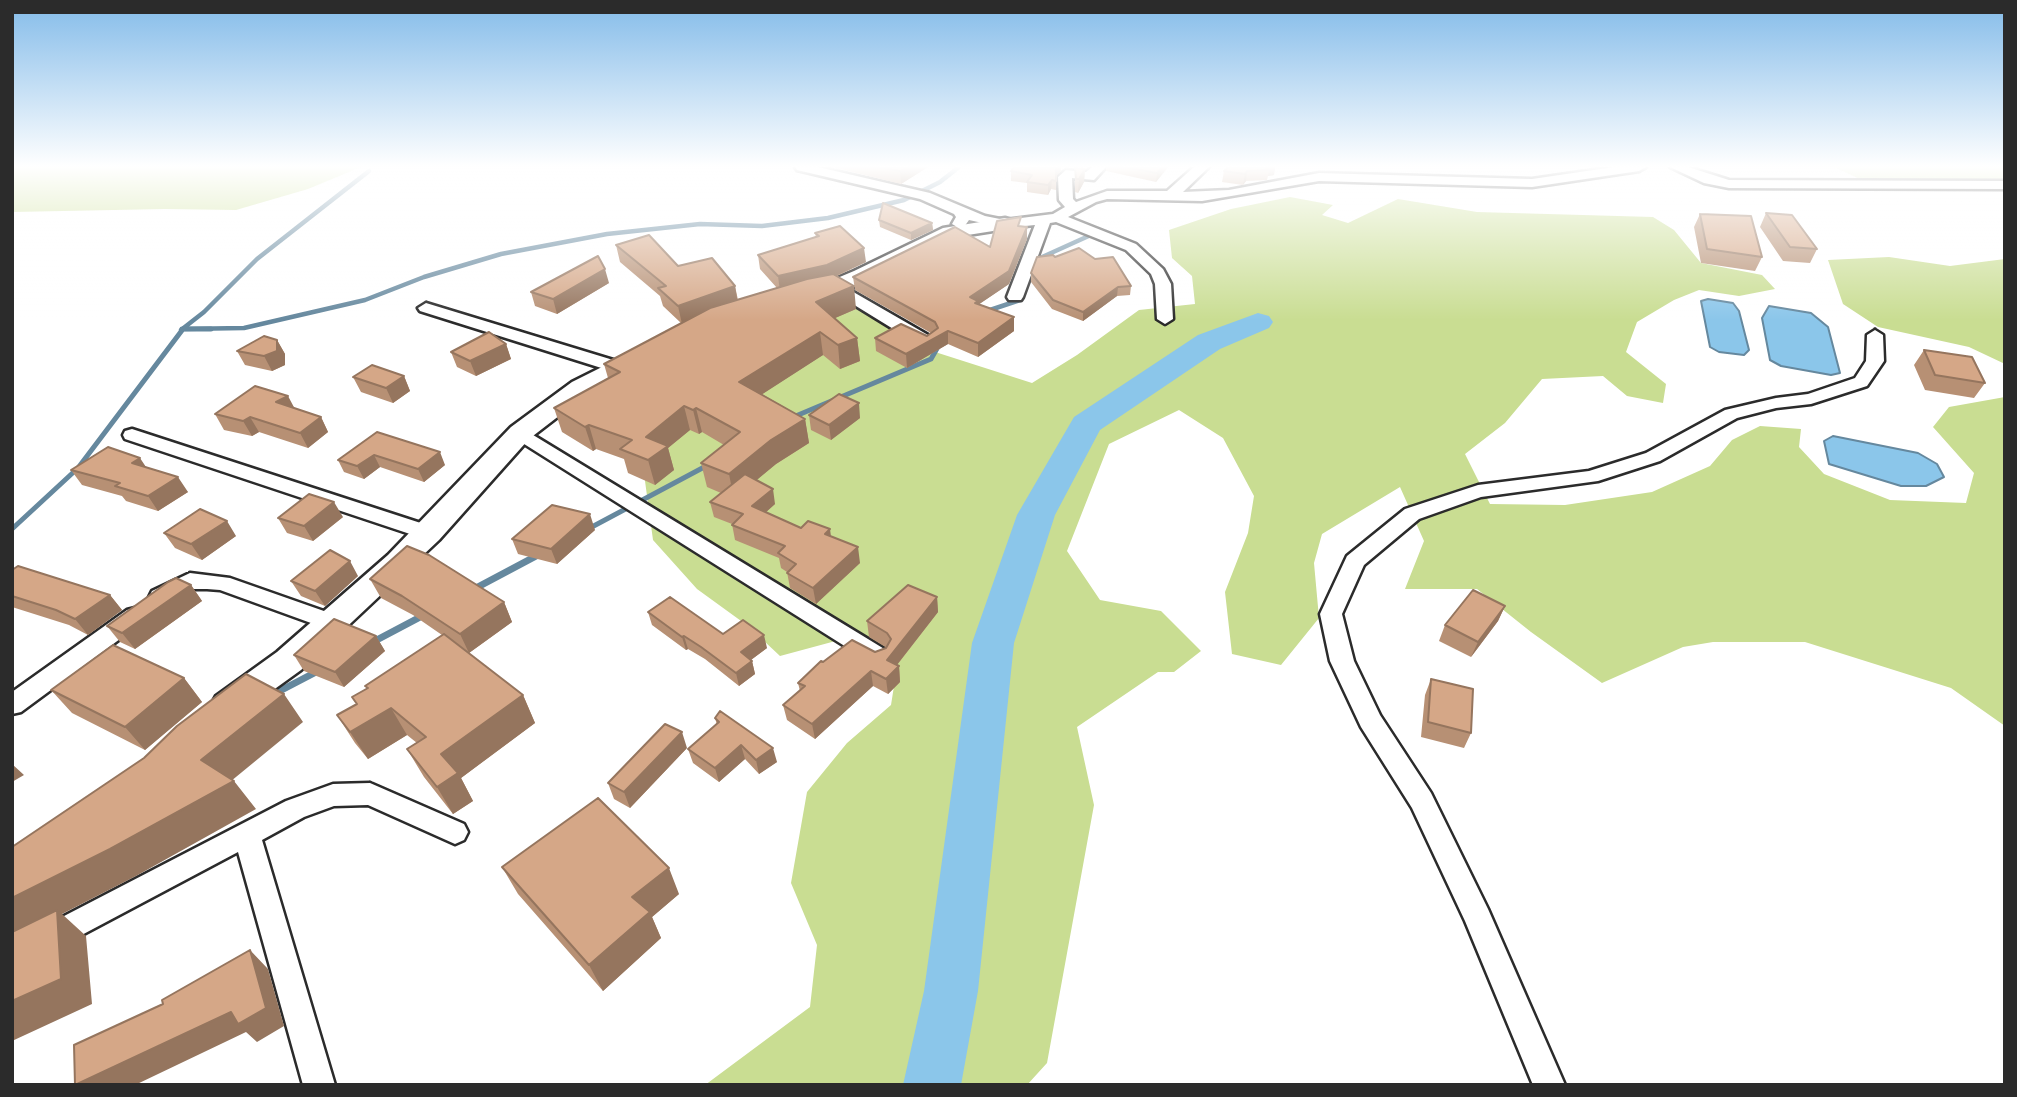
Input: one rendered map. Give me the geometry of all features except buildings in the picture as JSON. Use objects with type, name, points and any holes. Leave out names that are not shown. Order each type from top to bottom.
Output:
[{"type":"street","points":[[950,218],[955,222]]},
{"type":"street","points":[[1015,297],[1053,218]]},
{"type":"street","points":[[793,297],[836,287],[955,222],[1005,224],[1050,220],[1116,240],[1131,247],[1150,262],[1163,284],[1165,319]]},
{"type":"street","points":[[836,287],[928,342]]},
{"type":"street","points":[[426,308],[617,366]]},
{"type":"street","points":[[1549,1085],[1478,918],[1422,801],[1370,720],[1342,661],[1331,614],[1355,561],[1412,514],[1478,491],[1591,477],[1653,457],[1731,414],[1811,398],[1861,382],[1875,361],[1875,335]]},
{"type":"street","points":[[199,728],[289,661],[333,622],[429,533],[520,433],[555,404],[617,366],[660,345]]},
{"type":"street","points":[[520,433],[878,656]]},
{"type":"street","points":[[132,435],[429,533]]},
{"type":"street","points":[[12,705],[170,590],[190,581],[222,583],[333,622]]},
{"type":"street","points":[[12,958],[295,809],[332,795],[370,794],[454,832]]},
{"type":"street","points":[[247,835],[319,1085]]},
{"type":"green space","points":[[1204,218],[1332,218],[1348,223],[1358,218],[1655,218],[1674,230],[1701,263],[1762,275],[1775,289],[1739,296],[1699,290],[1674,300],[1637,322],[1626,352],[1666,384],[1663,403],[1627,396],[1603,376],[1542,379],[1505,423],[1465,454],[1490,504],[1565,505],[1652,492],[1710,466],[1732,440],[1760,426],[1801,429],[1799,447],[1824,474],[1890,500],[1966,503],[1974,473],[1933,427],[1949,407],[2005,397],[2005,726],[1951,688],[1805,642],[1713,642],[1683,647],[1602,683],[1477,589],[1405,589],[1424,541],[1400,487],[1322,534],[1314,563],[1319,618],[1281,665],[1232,654],[1225,592],[1248,533],[1254,496],[1223,438],[1179,410],[1109,444],[1067,551],[1100,600],[1161,611],[1201,651],[1174,672],[1158,672],[1077,727],[1094,805],[1047,1063],[1027,1085],[705,1085],[810,1007],[817,945],[791,883],[807,792],[847,743],[891,705],[898,661],[843,639],[780,656],[748,626],[697,589],[653,540],[645,481],[650,442],[721,362],[834,290],[932,351],[1032,383],[1077,355],[1139,310],[1195,304],[1192,276],[1172,258],[1169,230]]},
{"type":"green space","points":[[1889,257],[1950,266],[2005,259],[2005,364],[1969,347],[1878,327],[1843,304],[1828,260]]},
{"type":"water","points":[[1708,299],[1733,303],[1739,311],[1749,350],[1744,355],[1719,352],[1710,347],[1701,301]]},
{"type":"water","points":[[1769,306],[1811,313],[1828,327],[1840,373],[1831,375],[1781,366],[1770,360],[1762,318]]},
{"type":"water","points":[[1833,436],[1918,453],[1937,464],[1944,477],[1926,486],[1901,486],[1829,464],[1824,441]]},
{"type":"waterway","points":[[182,329],[204,312],[257,259],[309,218]]},
{"type":"waterway","points":[[182,329],[244,328],[365,300],[424,277],[501,254],[607,234],[700,224],[762,226],[826,218]]},
{"type":"waterway","points":[[1040,258],[1093,234]]},
{"type":"waterway","points":[[984,312],[1020,300],[1022,293]]},
{"type":"waterway","points":[[932,1085],[951,991],[993,643],[1036,515],[1086,424],[1209,342],[1258,322]]},
{"type":"waterway","points":[[12,529],[78,468],[183,329]]},
{"type":"waterway","points":[[183,329],[211,329]]},
{"type":"waterway","points":[[791,418],[931,359],[939,345]]},
{"type":"waterway","points":[[588,529],[708,465]]},
{"type":"waterway","points":[[474,589],[538,555]]},
{"type":"waterway","points":[[371,643],[424,615]]},
{"type":"waterway","points":[[272,695],[318,671]]}]
